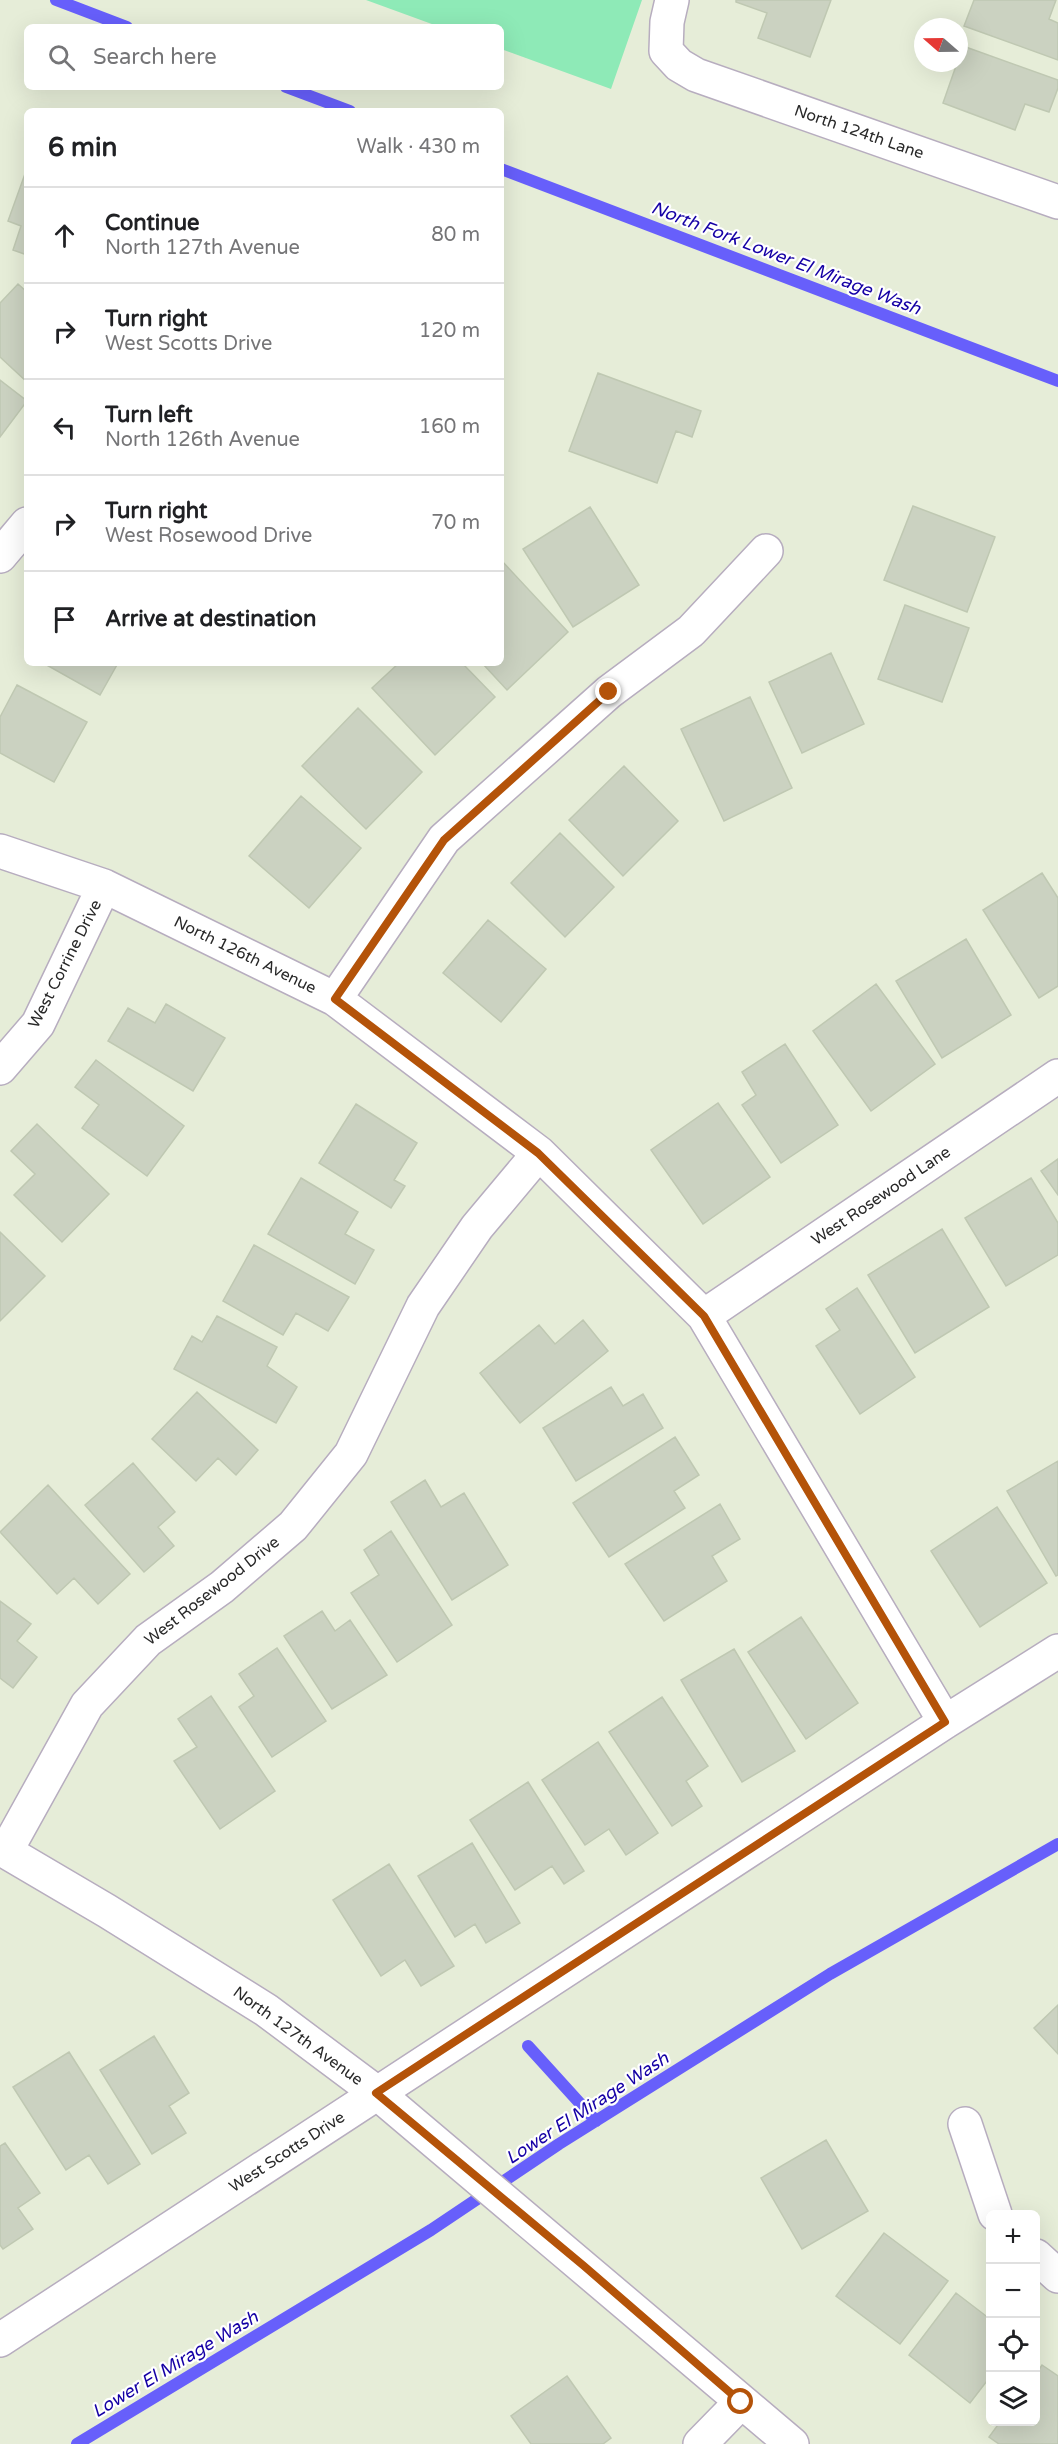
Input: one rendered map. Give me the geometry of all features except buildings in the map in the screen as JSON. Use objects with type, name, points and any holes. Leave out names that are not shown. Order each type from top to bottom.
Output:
[{"type":"street","name":"North 124th Lane","points":[[672,0],[667,22],[666,51],[679,65],[696,75],[1058,202]]},
{"type":"street","points":[[0,556],[24,528]]},
{"type":"street","points":[[335,999],[444,840],[609,692],[691,631],[766,551]]},
{"type":"street","name":"North 126th Avenue","points":[[0,851],[104,886],[335,999],[538,1153],[704,1316],[945,1722]]},
{"type":"street","name":"West Corrine Drive","points":[[0,1068],[38,1024],[104,886]]},
{"type":"street","name":"West Rosewood Lane","points":[[704,1316],[1058,1076]]},
{"type":"street","name":"West Rosewood Drive","points":[[3,1849],[87,1705],[148,1640],[222,1587],[293,1526],[351,1454],[423,1306],[477,1227],[538,1153]]},
{"type":"street","name":"West Scotts Drive","points":[[0,2340],[945,1722],[1058,1651]]},
{"type":"street","name":"North 127th Avenue","points":[[3,1849],[266,2010],[376,2093],[441,2146],[792,2444]]},
{"type":"street","points":[[965,2124],[994,2210]]},
{"type":"street","points":[[1040,2260],[1058,2276]]},
{"type":"street","points":[[700,2444],[741,2402]]},
{"type":"green space","points":[[366,0],[642,0],[611,89],[504,50],[504,24],[432,24]]},
{"type":"waterway","name":"North Fork Lower El Mirage Wash","points":[[56,0],[119,24]]},
{"type":"waterway","name":"North Fork Lower El Mirage Wash","points":[[294,90],[342,108]]},
{"type":"waterway","name":"North Fork Lower El Mirage Wash","points":[[504,170],[1058,381]]},
{"type":"waterway","name":"Lower El Mirage Wash","points":[[77,2444],[431,2230],[559,2144],[830,1974],[1058,1844]]},
{"type":"waterway","points":[[528,2046],[596,2121]]},
{"type":"route","points":[[609,692],[444,840],[335,999],[538,1153],[704,1316],[945,1722],[376,2093],[584,2266],[741,2402]]}]
